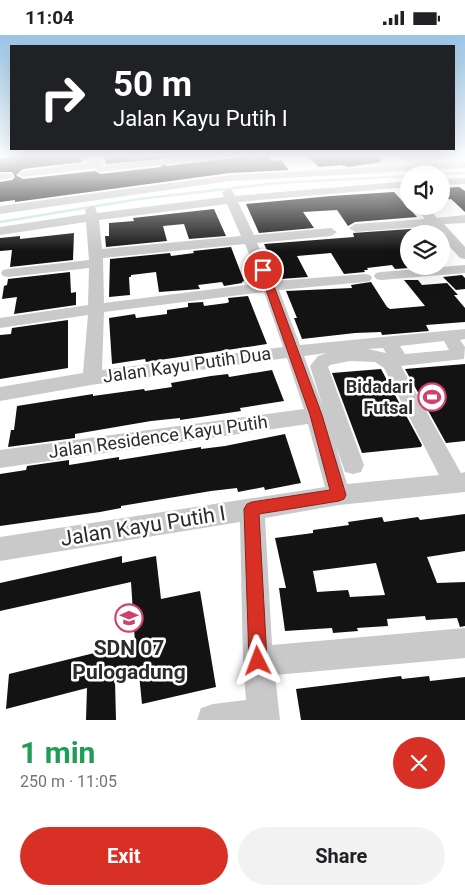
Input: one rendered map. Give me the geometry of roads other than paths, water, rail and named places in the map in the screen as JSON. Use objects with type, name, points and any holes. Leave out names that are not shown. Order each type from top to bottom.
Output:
[{"type":"street","points":[[0,210],[63,188]]},
{"type":"street","points":[[0,226],[227,194],[314,188]]},
{"type":"street","points":[[227,194],[250,239],[270,286],[316,415],[339,495]]},
{"type":"street","points":[[0,231],[94,214]]},
{"type":"street","points":[[91,378],[94,366],[97,259],[94,214]]},
{"type":"street","points":[[428,215],[465,255]]},
{"type":"street","points":[[355,228],[465,219]]},
{"type":"street","points":[[8,273],[250,239],[330,232]]},
{"type":"street","points":[[382,276],[465,269]]},
{"type":"street","points":[[0,323],[95,308],[270,286],[365,278]]},
{"type":"street","name":"Jalan Kayu Putih Dua","points":[[0,393],[91,378],[293,351],[380,347],[457,335]]},
{"type":"street","points":[[353,465],[319,366],[324,360],[330,358],[380,347],[460,483]]},
{"type":"street","name":"Jalan Residence Kayu Putih","points":[[0,459],[316,415]]},
{"type":"street","name":"Jalan Kayu Putih I","points":[[0,549],[339,495],[460,483]]},
{"type":"street","points":[[213,720],[264,717],[258,661],[252,509]]},
{"type":"street","points":[[258,661],[465,643]]},
{"type":"waterway","points":[[0,222],[139,199],[234,188]]},
{"type":"place","name":"Bidadari Futsal","points":[[432,397]]},
{"type":"place","name":"SDN 07 Pulogadung","points":[[129,618]]}]
